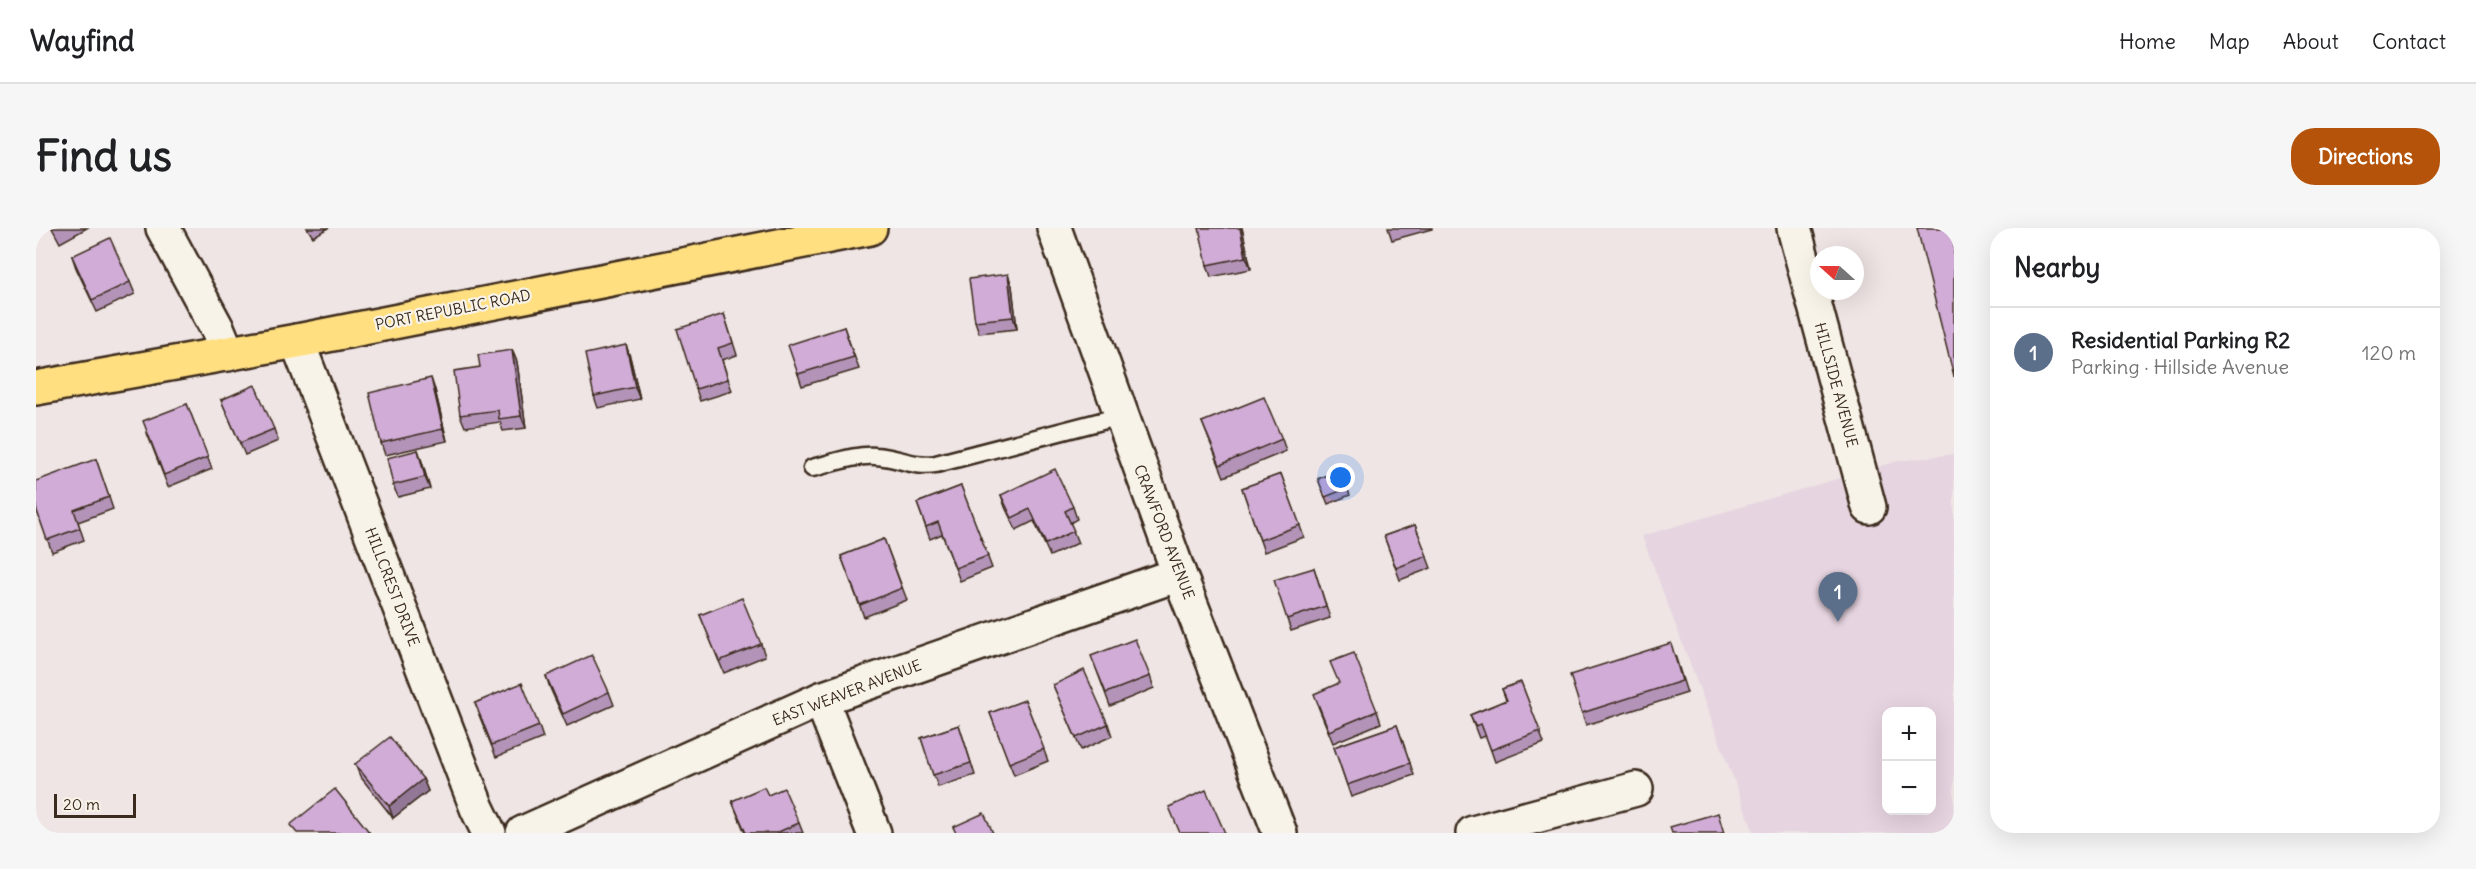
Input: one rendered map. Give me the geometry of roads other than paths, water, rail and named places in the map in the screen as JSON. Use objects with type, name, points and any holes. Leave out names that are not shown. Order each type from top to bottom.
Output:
[{"type":"main road","name":"PORT REPUBLIC ROAD","points":[[36,388],[297,341],[870,228]]},
{"type":"street","points":[[164,228],[218,330],[228,354]]},
{"type":"street","name":"CRAWFORD AVENUE","points":[[1054,228],[1120,416],[1179,574],[1280,833]]},
{"type":"street","name":"HILLSIDE AVENUE","points":[[1794,228],[1869,507]]},
{"type":"street","name":"HILLCREST DRIVE","points":[[297,341],[472,797],[489,833]]},
{"type":"street","name":"EAST WEAVER AVENUE","points":[[523,833],[821,699],[1179,574]]},
{"type":"street","points":[[821,699],[874,833]]},
{"type":"street","points":[[1473,833],[1636,789]]},
{"type":"lane","points":[[812,468],[867,456],[890,458],[919,465],[936,464],[1120,416]]},
{"type":"place","name":"Residential Parking R2","points":[[1838,622]]}]
